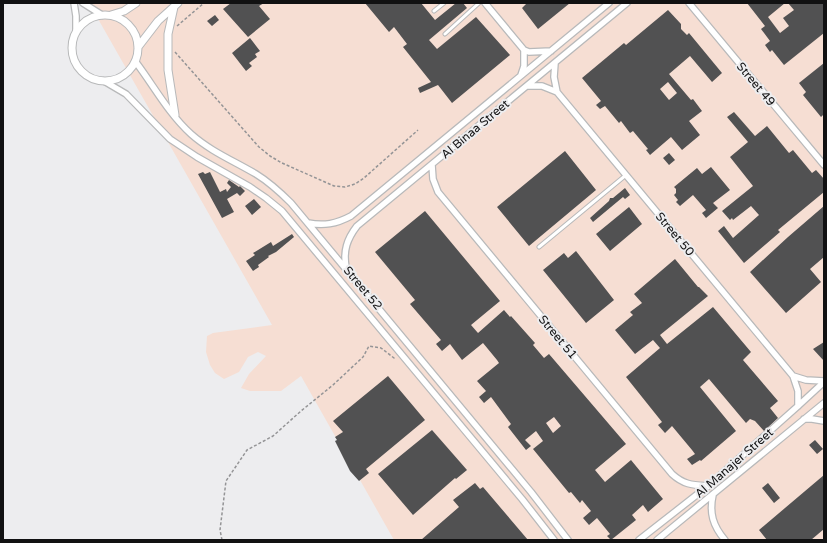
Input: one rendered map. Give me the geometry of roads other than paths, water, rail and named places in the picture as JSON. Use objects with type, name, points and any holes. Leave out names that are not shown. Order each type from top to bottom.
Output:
[{"type":"street","points":[[74,3],[76,16],[76,32],[72,45],[74,59],[81,70],[91,78],[104,81],[120,78],[132,68],[136,61],[138,47],[137,38],[130,26],[119,18],[110,15]]},
{"type":"street","points":[[83,3],[102,15]]},
{"type":"street","points":[[76,32],[82,24],[92,17],[110,15],[124,11],[136,3]]},
{"type":"street","points":[[485,3],[524,50],[529,52],[551,51]]},
{"type":"street","name":"Al Binaa Street","points":[[308,222],[319,225],[330,225],[341,222],[350,216],[609,3]]},
{"type":"street","name":"Al Binaa Street","points":[[346,268],[344,259],[345,250],[347,241],[354,230],[627,3]]},
{"type":"street","name":"Street 49","points":[[689,3],[824,165]]},
{"type":"street","points":[[138,47],[158,21],[176,5]]},
{"type":"street","points":[[175,115],[168,70],[168,34],[176,5]]},
{"type":"street","points":[[520,77],[524,66],[524,50]]},
{"type":"street","name":"Street 52","points":[[136,61],[166,106],[186,129],[205,145],[258,175],[291,203],[531,492],[568,540]]},
{"type":"street","points":[[555,63],[554,77],[557,92]]},
{"type":"street","name":"Street 52","points":[[104,81],[126,94],[170,139],[198,157],[250,186],[282,211],[522,498],[554,540]]},
{"type":"street","points":[[527,86],[542,86],[557,92]]},
{"type":"street","name":"Street 50","points":[[557,92],[793,376],[798,391],[798,406]]},
{"type":"street","name":"Street 51","points":[[432,164],[432,179],[438,192],[672,474],[679,481],[688,484],[708,486]]},
{"type":"street","points":[[793,376],[806,380],[824,381]]},
{"type":"street","name":"Al Manajer Street","points":[[640,540],[708,486],[824,381]]},
{"type":"street","name":"Al Manajer Street","points":[[657,540],[824,402]]},
{"type":"street","points":[[804,419],[812,418],[824,421]]},
{"type":"street","points":[[713,495],[711,516],[715,526],[725,540]]},
{"type":"lane","points":[[434,11],[444,3]]},
{"type":"lane","points":[[445,34],[479,3]]},
{"type":"lane","points":[[539,247],[626,175]]}]
